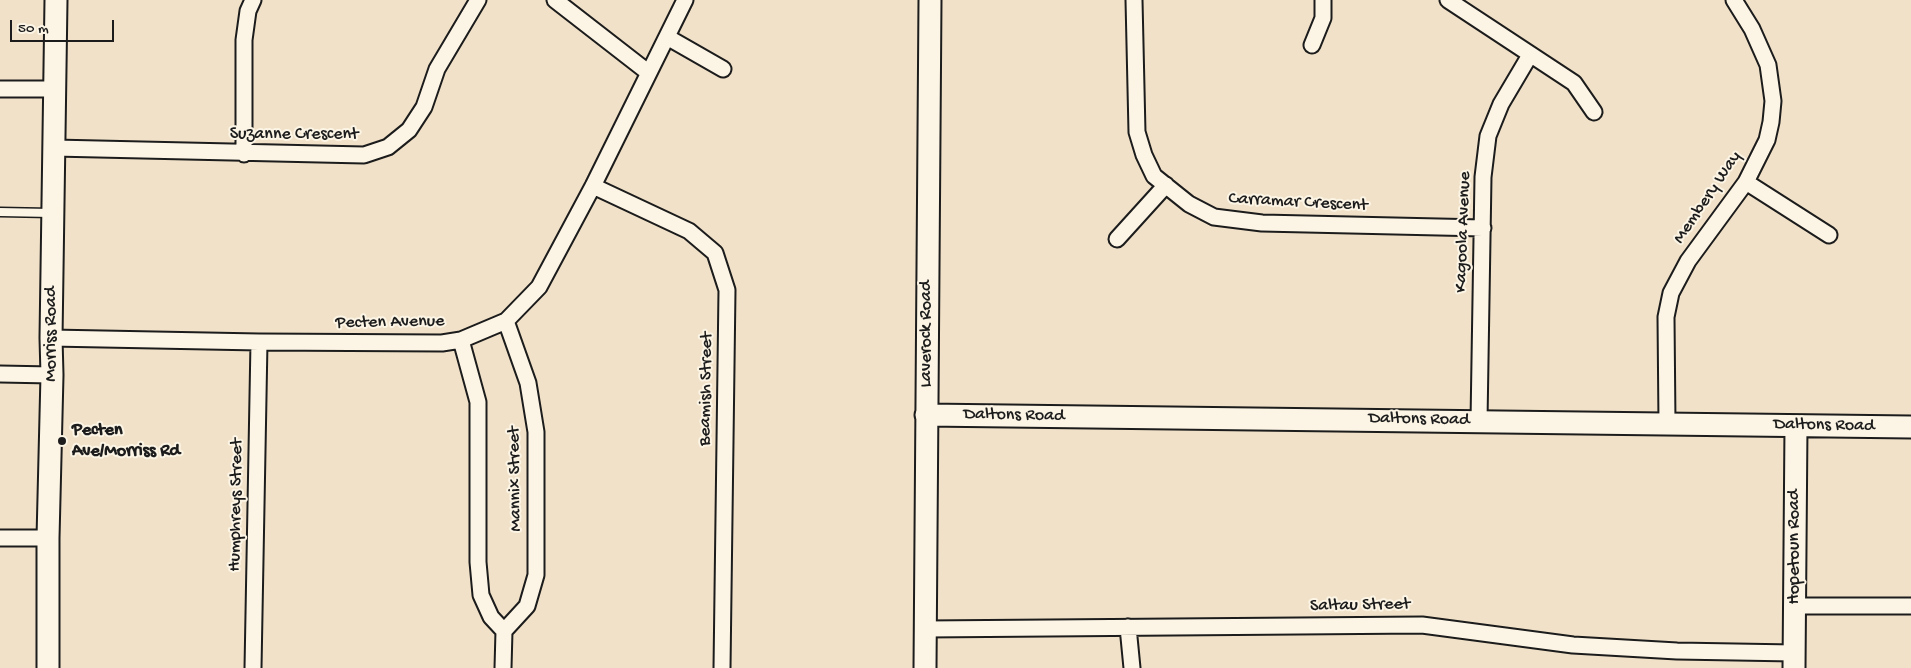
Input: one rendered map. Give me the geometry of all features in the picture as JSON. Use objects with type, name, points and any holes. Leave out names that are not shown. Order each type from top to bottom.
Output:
[{"type":"street","name":"Morriss Road","points":[[48,668],[48,538],[52,375],[56,0]]},
{"type":"street","points":[[244,154],[244,40],[248,11],[253,0]]},
{"type":"street","name":"Suzanne Crescent","points":[[54,148],[244,154],[364,155],[388,147],[409,130],[424,107],[437,68],[478,0]]},
{"type":"street","points":[[555,0],[649,72]]},
{"type":"street","name":"Pecten Avenue","points":[[51,338],[442,344],[461,340],[506,321],[539,288],[593,186],[685,0]]},
{"type":"street","name":"Laverock Road","points":[[925,668],[930,0]]},
{"type":"street","name":"Carramar Crescent","points":[[1134,0],[1137,132],[1144,155],[1154,176],[1189,204],[1214,217],[1262,223],[1483,228]]},
{"type":"street","points":[[1312,45],[1323,18],[1322,0]]},
{"type":"street","points":[[1448,0],[1574,83],[1594,112]]},
{"type":"street","name":"Membery Way","points":[[1667,423],[1666,317],[1671,293],[1688,262],[1746,182],[1767,140],[1773,101],[1768,65],[1752,29],[1734,0]]},
{"type":"street","points":[[667,37],[723,69]]},
{"type":"street","name":"Kagoola Avenue","points":[[1478,421],[1484,177],[1488,136],[1501,104],[1530,55]]},
{"type":"street","points":[[0,89],[55,89]]},
{"type":"street","points":[[1746,182],[1829,235]]},
{"type":"street","name":"Beamish Street","points":[[593,186],[689,231],[715,253],[728,290],[722,668]]},
{"type":"street","points":[[1117,239],[1166,186]]},
{"type":"street","name":"Mannix Street","points":[[461,340],[478,402],[478,562],[481,595],[491,617],[504,631],[527,606],[536,575],[536,432],[528,383],[506,321]]},
{"type":"street","name":"Humphreys Street","points":[[253,668],[259,342]]},
{"type":"street","points":[[0,374],[52,375]]},
{"type":"street","name":"Daltons Road","points":[[926,415],[1911,427]]},
{"type":"street","name":"Hopetoun Road","points":[[1794,660],[1796,426]]},
{"type":"street","points":[[0,538],[48,538]]},
{"type":"street","points":[[1795,606],[1911,606]]},
{"type":"street","name":"Saltau Street","points":[[925,629],[1422,625],[1573,645],[1794,660]]},
{"type":"street","points":[[1128,627],[1132,668]]},
{"type":"street","points":[[503,668],[504,631]]},
{"type":"lane","points":[[0,212],[53,213]]},
{"type":"place","name":"Pecten Ave/Morriss Rd","points":[[62,441]]}]
